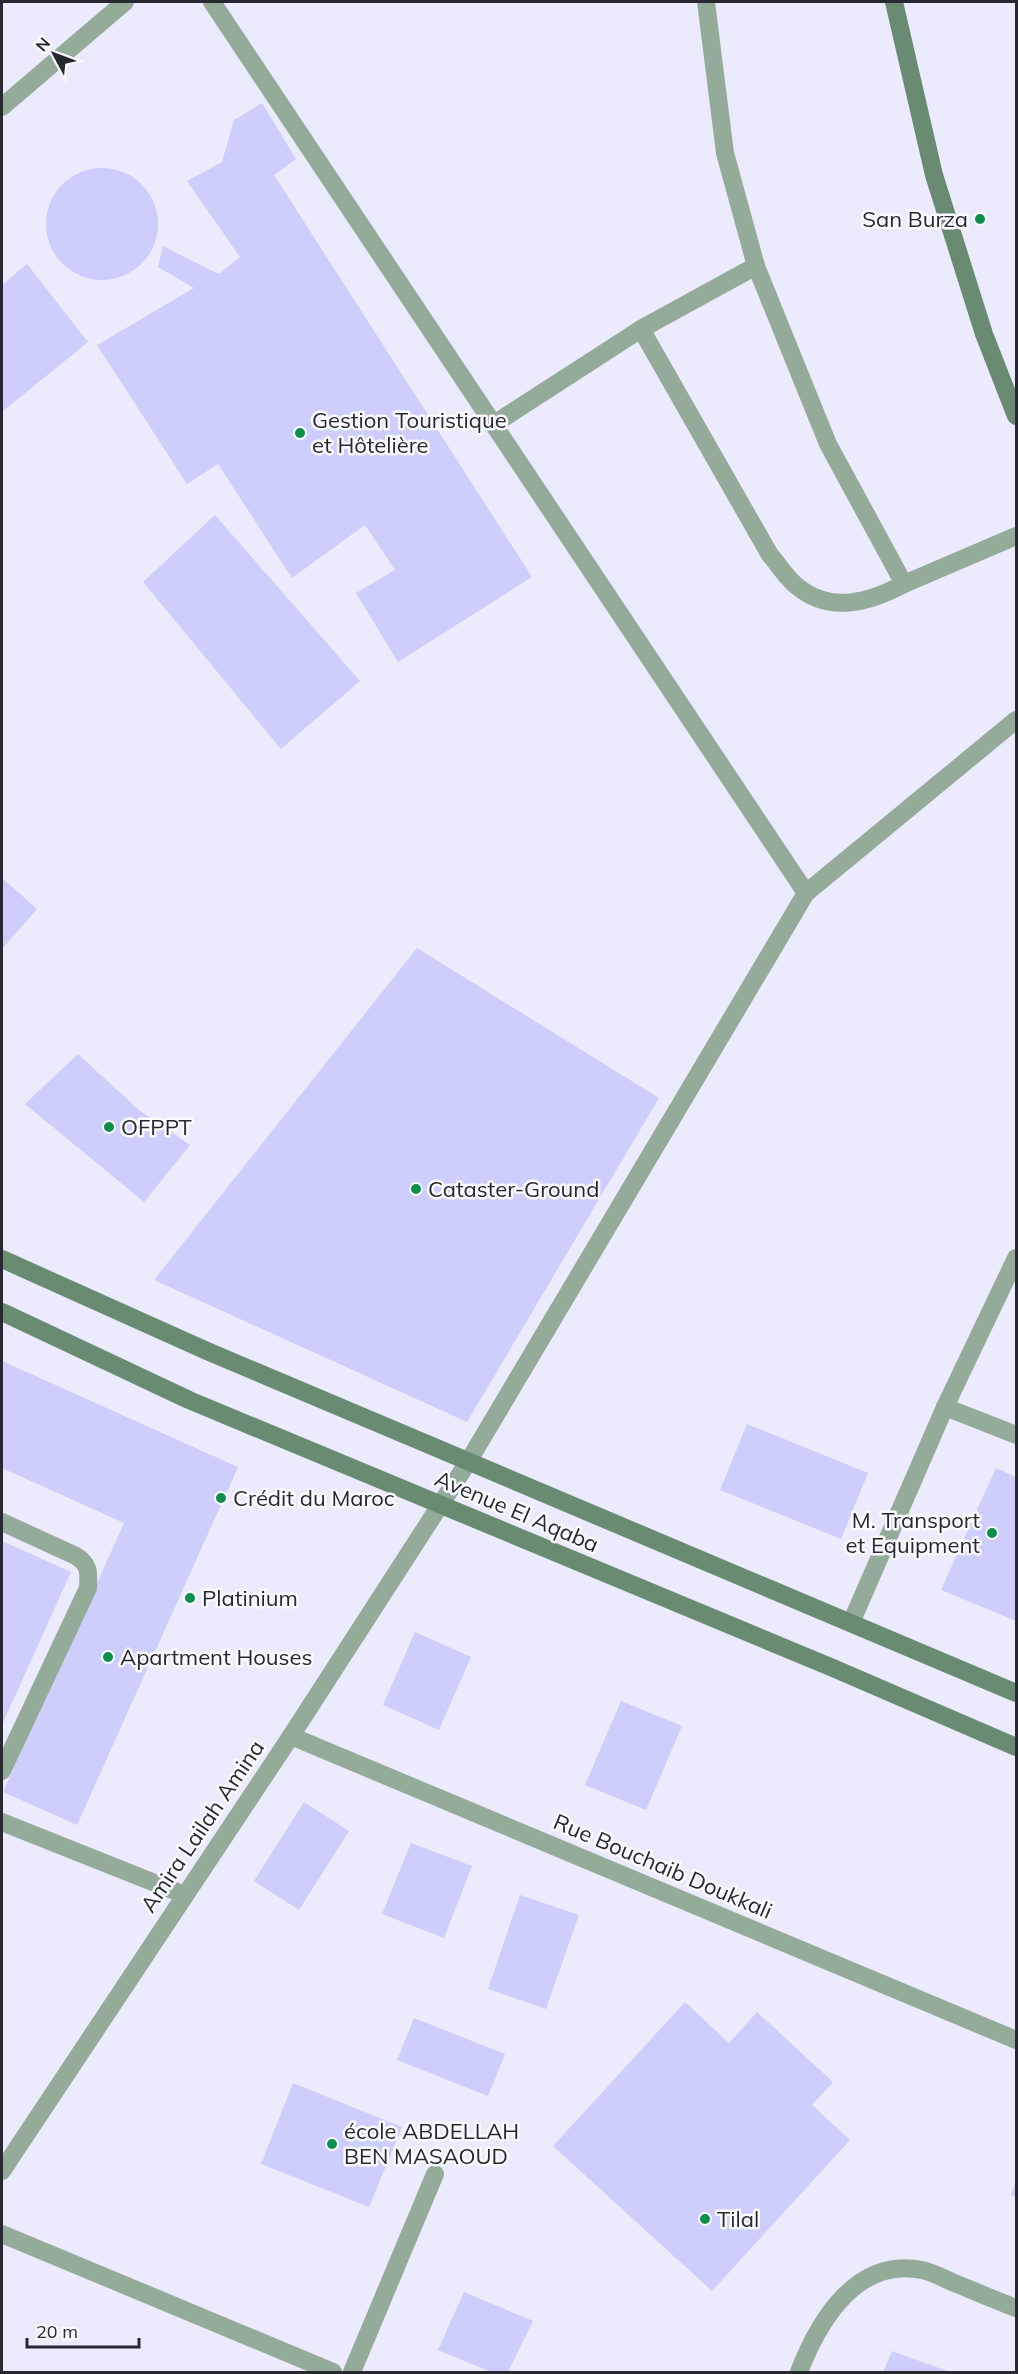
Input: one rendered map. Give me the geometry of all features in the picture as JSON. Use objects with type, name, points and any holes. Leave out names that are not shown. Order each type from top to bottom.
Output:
[{"type":"main road","points":[[894,2],[934,175],[984,334],[1017,416]]},
{"type":"main road","name":"Avenue El Aqaba","points":[[2,1259],[207,1351],[1017,1693]]},
{"type":"main road","name":"Avenue El Aqaba","points":[[2,1312],[189,1400],[1017,1747]]},
{"type":"street","points":[[2,107],[125,2]]},
{"type":"street","points":[[212,2],[806,893]]},
{"type":"street","points":[[706,2],[725,153],[756,266],[828,444],[904,584]]},
{"type":"street","points":[[494,424],[641,329],[756,266]]},
{"type":"street","points":[[641,329],[770,555],[798,587],[822,600],[843,603],[868,601],[1017,536]]},
{"type":"street","name":"Amira Lailah Amina","points":[[2,2171],[291,1736],[468,1462],[806,893],[1017,720]]},
{"type":"street","points":[[851,1623],[945,1407],[1017,1258]]},
{"type":"street","points":[[945,1407],[1017,1435]]},
{"type":"street","points":[[2,1522],[76,1556],[85,1562],[89,1572],[88,1588],[2,1771]]},
{"type":"street","name":"Rue Bouchaib Doukkali","points":[[291,1736],[1017,2040]]},
{"type":"street","points":[[2,1822],[185,1895]]},
{"type":"street","points":[[352,2373],[435,2174]]},
{"type":"street","points":[[2,2234],[333,2373]]},
{"type":"street","points":[[799,2373],[827,2315],[852,2287],[878,2272],[922,2270],[1017,2308]]},
{"type":"building","points":[[262,103],[296,159],[274,175],[532,577],[398,662],[356,593],[395,570],[365,525],[292,578],[218,464],[187,484],[97,345],[194,288],[158,267],[163,246],[219,274],[240,257],[187,181],[222,162],[234,120]]},
{"type":"building","points":[[102,168],[123,172],[142,184],[154,203],[158,224],[154,245],[142,264],[123,276],[102,280],[81,276],[62,264],[50,245],[46,224],[50,203],[62,184],[81,172]]},
{"type":"building","points":[[27,264],[88,342],[2,412],[2,285]]},
{"type":"building","points":[[215,515],[360,681],[281,749],[143,582]]},
{"type":"building","points":[[2,878],[37,909],[2,949]]},
{"type":"building","name":"Cataster-Ground","points":[[417,948],[659,1098],[467,1422],[154,1280]]},
{"type":"building","name":"OFPPT","points":[[78,1054],[139,1110],[190,1145],[144,1202],[25,1104]]},
{"type":"building","name":"Apartment Houses","points":[[2,1361],[238,1467],[77,1825],[3,1792],[124,1523],[2,1468]]},
{"type":"building","points":[[747,1424],[868,1473],[841,1539],[720,1490]]},
{"type":"building","name":"M. Transport et Equipment","points":[[996,1468],[1016,1477],[1016,1621],[941,1590]]},
{"type":"building","points":[[2,1541],[71,1572],[2,1725]]},
{"type":"building","points":[[415,1632],[471,1657],[439,1730],[383,1705]]},
{"type":"building","points":[[621,1701],[682,1726],[646,1810],[585,1785]]},
{"type":"building","points":[[304,1802],[349,1831],[299,1910],[254,1881]]},
{"type":"building","points":[[411,1843],[472,1866],[444,1938],[382,1914]]},
{"type":"building","points":[[520,1895],[579,1915],[546,2009],[488,1989]]},
{"type":"building","name":"Tilal","points":[[685,2002],[729,2043],[757,2012],[833,2082],[812,2105],[850,2140],[712,2291],[553,2146]]},
{"type":"building","points":[[414,2018],[505,2054],[488,2096],[397,2060]]},
{"type":"building","points":[[293,2083],[402,2127],[369,2207],[261,2164]]},
{"type":"building","points":[[1016,2181],[1016,2197],[1011,2195]]},
{"type":"building","points":[[464,2292],[533,2321],[508,2372],[491,2372],[438,2350]]},
{"type":"building","points":[[892,2351],[950,2372],[883,2372]]},
{"type":"place","name":"San Burza","points":[[980,219]]},
{"type":"place","name":"Gestion Touristique et Hôtelière","points":[[300,433]]},
{"type":"place","name":"OFPPT","points":[[109,1127]]},
{"type":"place","name":"Cataster-Ground","points":[[416,1189]]},
{"type":"place","name":"Crédit du Maroc","points":[[221,1498]]},
{"type":"place","name":"M. Transport et Equipment","points":[[992,1533]]},
{"type":"place","name":"Platinium","points":[[190,1598]]},
{"type":"place","name":"Apartment Houses","points":[[108,1657]]},
{"type":"place","name":"école ABDELLAH BEN MASAOUD","points":[[332,2144]]},
{"type":"place","name":"Tilal","points":[[705,2219]]}]
